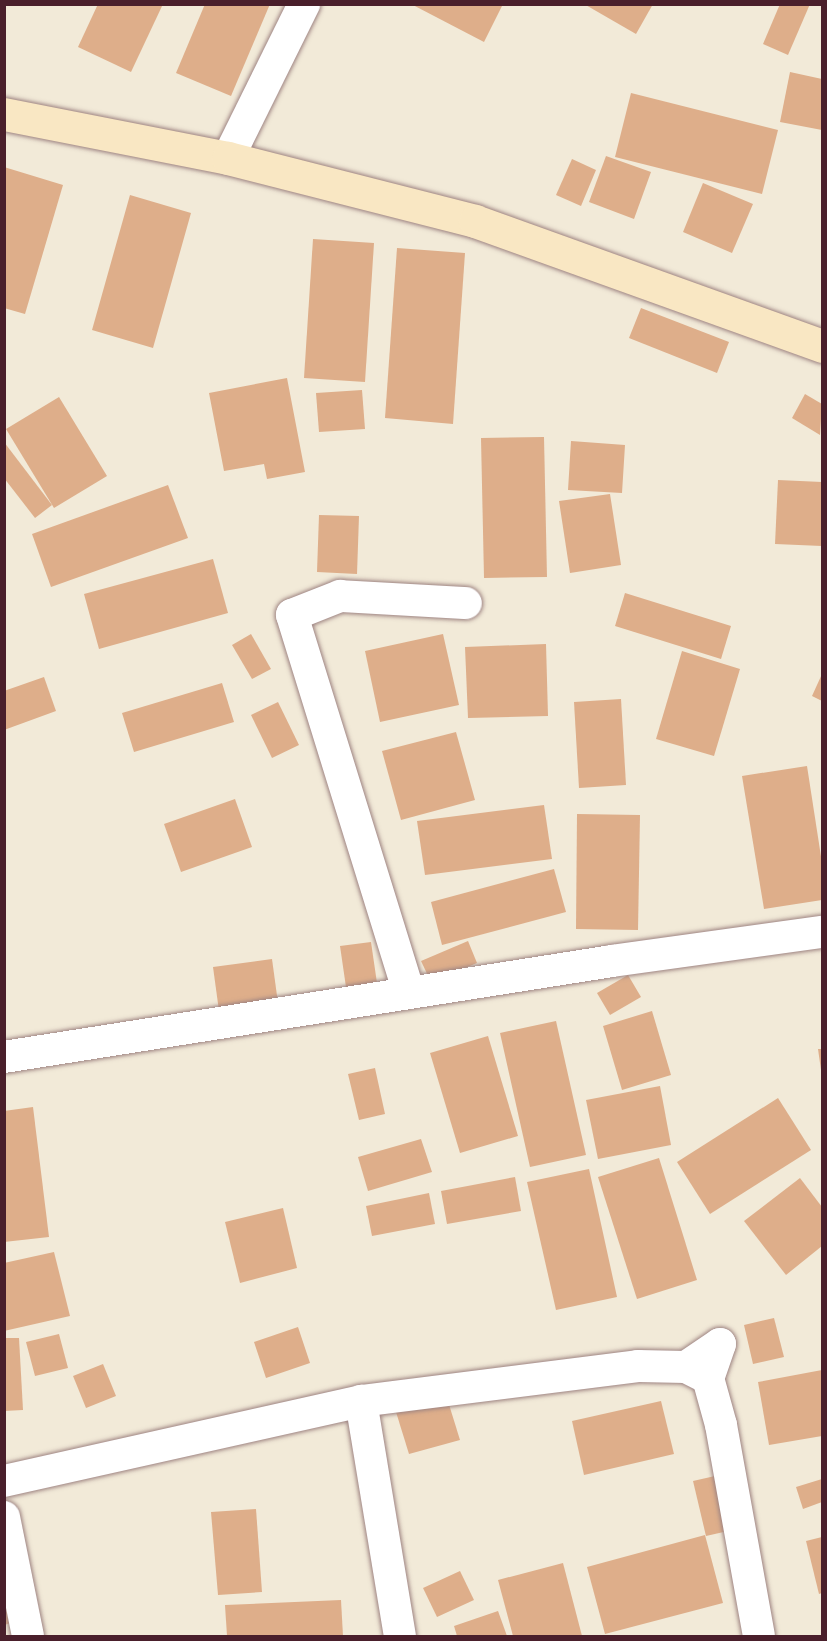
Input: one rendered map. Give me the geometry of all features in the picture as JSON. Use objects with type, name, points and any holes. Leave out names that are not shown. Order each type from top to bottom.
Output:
[{"type":"street","points":[[228,158],[304,4]]},
{"type":"street","points":[[4,114],[228,158],[475,221],[822,346]]},
{"type":"street","points":[[409,993],[292,615],[340,596],[466,603]]},
{"type":"street","points":[[4,1057],[409,993],[822,932]]},
{"type":"street","points":[[4,1481],[361,1401],[638,1366],[697,1373],[721,1425],[759,1636]]},
{"type":"street","points":[[361,1401],[400,1636]]},
{"type":"street","points":[[4,1517],[28,1636]]},
{"type":"building","points":[[98,4],[163,4],[131,72],[78,47]]},
{"type":"building","points":[[205,4],[270,4],[231,96],[176,73]]},
{"type":"building","points":[[411,4],[503,4],[484,42]]},
{"type":"building","points":[[584,4],[653,4],[636,34]]},
{"type":"building","points":[[780,4],[810,4],[788,55],[763,44]]},
{"type":"building","points":[[790,72],[822,79],[822,130],[780,122]]},
{"type":"building","points":[[631,93],[778,130],[762,194],[615,157]]},
{"type":"building","points":[[606,156],[651,172],[634,219],[589,202]]},
{"type":"building","points":[[572,159],[596,170],[581,206],[556,195]]},
{"type":"building","points":[[4,167],[63,185],[25,314],[4,308]]},
{"type":"building","points":[[703,183],[753,204],[732,253],[683,232]]},
{"type":"building","points":[[130,195],[191,213],[153,348],[92,330]]},
{"type":"building","points":[[313,239],[374,243],[365,382],[304,378]]},
{"type":"building","points":[[397,248],[465,253],[453,424],[385,418]]},
{"type":"building","points":[[641,308],[729,342],[717,373],[629,338]]},
{"type":"building","points":[[287,378],[305,472],[267,479],[264,464],[224,471],[209,393]]},
{"type":"building","points":[[362,390],[365,429],[319,432],[316,393]]},
{"type":"building","points":[[805,394],[822,404],[820,435],[792,418]]},
{"type":"building","points":[[59,397],[107,476],[54,508],[6,429]]},
{"type":"building","points":[[544,437],[547,577],[484,578],[481,438]]},
{"type":"building","points":[[571,441],[625,445],[622,493],[568,490]]},
{"type":"building","points":[[4,442],[52,505],[35,518],[4,478]]},
{"type":"building","points":[[778,480],[822,482],[822,546],[775,544]]},
{"type":"building","points":[[168,485],[188,538],[51,587],[32,534]]},
{"type":"building","points":[[610,494],[621,565],[570,573],[559,501]]},
{"type":"building","points":[[319,515],[359,516],[357,574],[317,572]]},
{"type":"building","points":[[213,559],[228,613],[99,649],[84,594]]},
{"type":"building","points":[[625,593],[731,626],[721,659],[615,626]]},
{"type":"building","points":[[251,634],[271,669],[252,679],[232,645]]},
{"type":"building","points":[[443,634],[459,705],[380,722],[365,651]]},
{"type":"building","points":[[546,644],[548,716],[468,718],[465,647]]},
{"type":"building","points":[[682,651],[740,669],[714,756],[656,739]]},
{"type":"building","points":[[822,674],[822,701],[812,696]]},
{"type":"building","points":[[44,677],[56,711],[4,730],[4,691]]},
{"type":"building","points":[[222,683],[234,722],[134,752],[122,713]]},
{"type":"building","points":[[621,699],[626,785],[579,788],[574,702]]},
{"type":"building","points":[[278,702],[299,745],[272,758],[251,715]]},
{"type":"building","points":[[456,732],[475,800],[401,820],[382,751]]},
{"type":"building","points":[[807,766],[822,863],[822,900],[764,909],[742,776]]},
{"type":"building","points":[[235,799],[252,847],[181,872],[164,824]]},
{"type":"building","points":[[544,805],[552,859],[425,875],[417,821]]},
{"type":"building","points":[[577,814],[640,815],[638,930],[576,929]]},
{"type":"building","points":[[554,869],[566,912],[442,945],[431,902]]},
{"type":"building","points":[[468,941],[477,963],[431,982],[421,961]]},
{"type":"building","points":[[371,942],[378,990],[347,994],[340,946]]},
{"type":"building","points":[[272,959],[278,1003],[219,1011],[213,967]]},
{"type":"building","points":[[628,975],[641,997],[610,1015],[597,993]]},
{"type":"building","points":[[652,1011],[671,1075],[622,1090],[603,1026]]},
{"type":"building","points":[[556,1021],[586,1155],[530,1167],[500,1033]]},
{"type":"building","points":[[488,1036],[518,1136],[460,1153],[430,1053]]},
{"type":"building","points":[[818,1049],[822,1049],[822,1070],[821,1070]]},
{"type":"building","points":[[375,1068],[385,1114],[359,1120],[348,1074]]},
{"type":"building","points":[[660,1086],[671,1145],[598,1159],[586,1100]]},
{"type":"building","points":[[778,1098],[811,1150],[710,1214],[677,1162]]},
{"type":"building","points":[[33,1107],[49,1237],[4,1242],[4,1111]]},
{"type":"building","points":[[421,1139],[432,1172],[368,1191],[358,1157]]},
{"type":"building","points":[[659,1158],[697,1280],[637,1299],[598,1177]]},
{"type":"building","points":[[589,1169],[617,1297],[556,1310],[527,1182]]},
{"type":"building","points":[[515,1177],[521,1211],[447,1224],[441,1191]]},
{"type":"building","points":[[800,1178],[822,1207],[822,1246],[786,1275],[744,1221]]},
{"type":"building","points":[[429,1193],[435,1224],[372,1236],[366,1206]]},
{"type":"building","points":[[283,1208],[297,1268],[240,1283],[225,1222]]},
{"type":"building","points":[[54,1252],[70,1316],[4,1331],[4,1263]]},
{"type":"building","points":[[774,1318],[784,1357],[753,1364],[744,1325]]},
{"type":"building","points":[[298,1327],[310,1363],[266,1378],[254,1342]]},
{"type":"building","points":[[59,1334],[68,1368],[35,1376],[26,1342]]},
{"type":"building","points":[[4,1338],[19,1338],[23,1410],[4,1411]]},
{"type":"building","points":[[103,1364],[116,1396],[86,1408],[73,1376]]},
{"type":"building","points":[[822,1370],[822,1436],[769,1445],[758,1382]]},
{"type":"building","points":[[447,1398],[460,1440],[409,1454],[396,1412]]},
{"type":"building","points":[[661,1401],[674,1454],[584,1475],[572,1421]]},
{"type":"building","points":[[715,1476],[728,1531],[706,1536],[693,1481]]},
{"type":"building","points":[[822,1479],[822,1502],[803,1509],[796,1487]]},
{"type":"building","points":[[256,1509],[262,1592],[218,1595],[211,1512]]},
{"type":"building","points":[[705,1535],[723,1603],[605,1634],[587,1567]]},
{"type":"building","points":[[822,1537],[822,1593],[819,1594],[806,1541]]},
{"type":"building","points":[[563,1563],[582,1636],[513,1636],[498,1580]]},
{"type":"building","points":[[460,1571],[474,1600],[437,1617],[423,1588]]},
{"type":"building","points":[[341,1600],[343,1636],[227,1636],[225,1605]]},
{"type":"building","points":[[4,1602],[11,1623],[4,1625]]},
{"type":"building","points":[[498,1611],[507,1636],[457,1636],[454,1626]]}]
